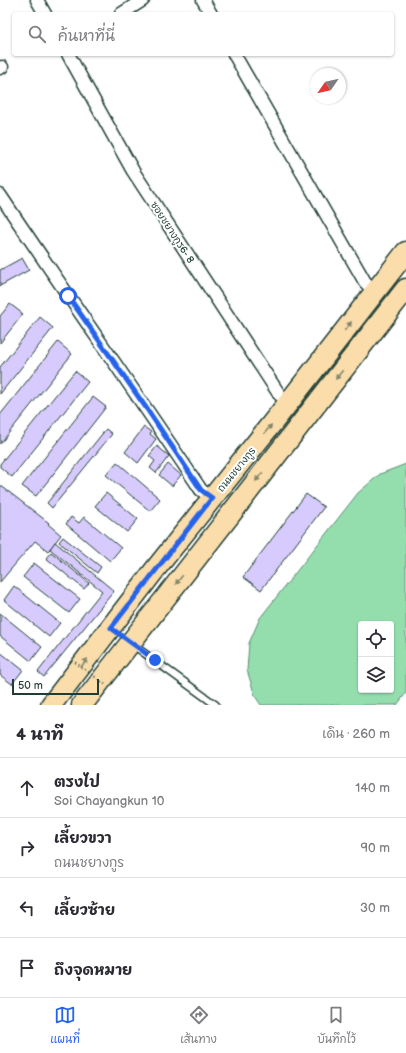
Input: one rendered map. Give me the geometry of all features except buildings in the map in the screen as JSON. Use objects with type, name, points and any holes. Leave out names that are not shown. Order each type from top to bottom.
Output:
[{"type":"main road","name":"ถนนชยางกูร","points":[[51,705],[406,252]]},
{"type":"main road","points":[[82,705],[406,289]]},
{"type":"main road","points":[[111,628],[130,643]]},
{"type":"street","points":[[37,0],[44,12]]},
{"type":"street","points":[[124,12],[143,0]]},
{"type":"street","points":[[203,0],[210,12]]},
{"type":"street","name":"ซอยชยางกูร6- 8","points":[[69,56],[133,171],[279,394],[289,402]]},
{"type":"street","points":[[235,56],[365,282],[375,292]]},
{"type":"street","points":[[1,199],[149,412],[201,490],[212,498]]},
{"type":"lane","points":[[130,643],[216,705]]},
{"type":"path","points":[[72,660],[106,685]]},
{"type":"green space","points":[[406,464],[406,693],[397,705],[261,705],[255,696],[247,670],[249,643],[260,618],[358,493],[380,474]]},
{"type":"route","points":[[68,296],[149,412],[201,490],[212,498],[111,628],[155,660]]}]
